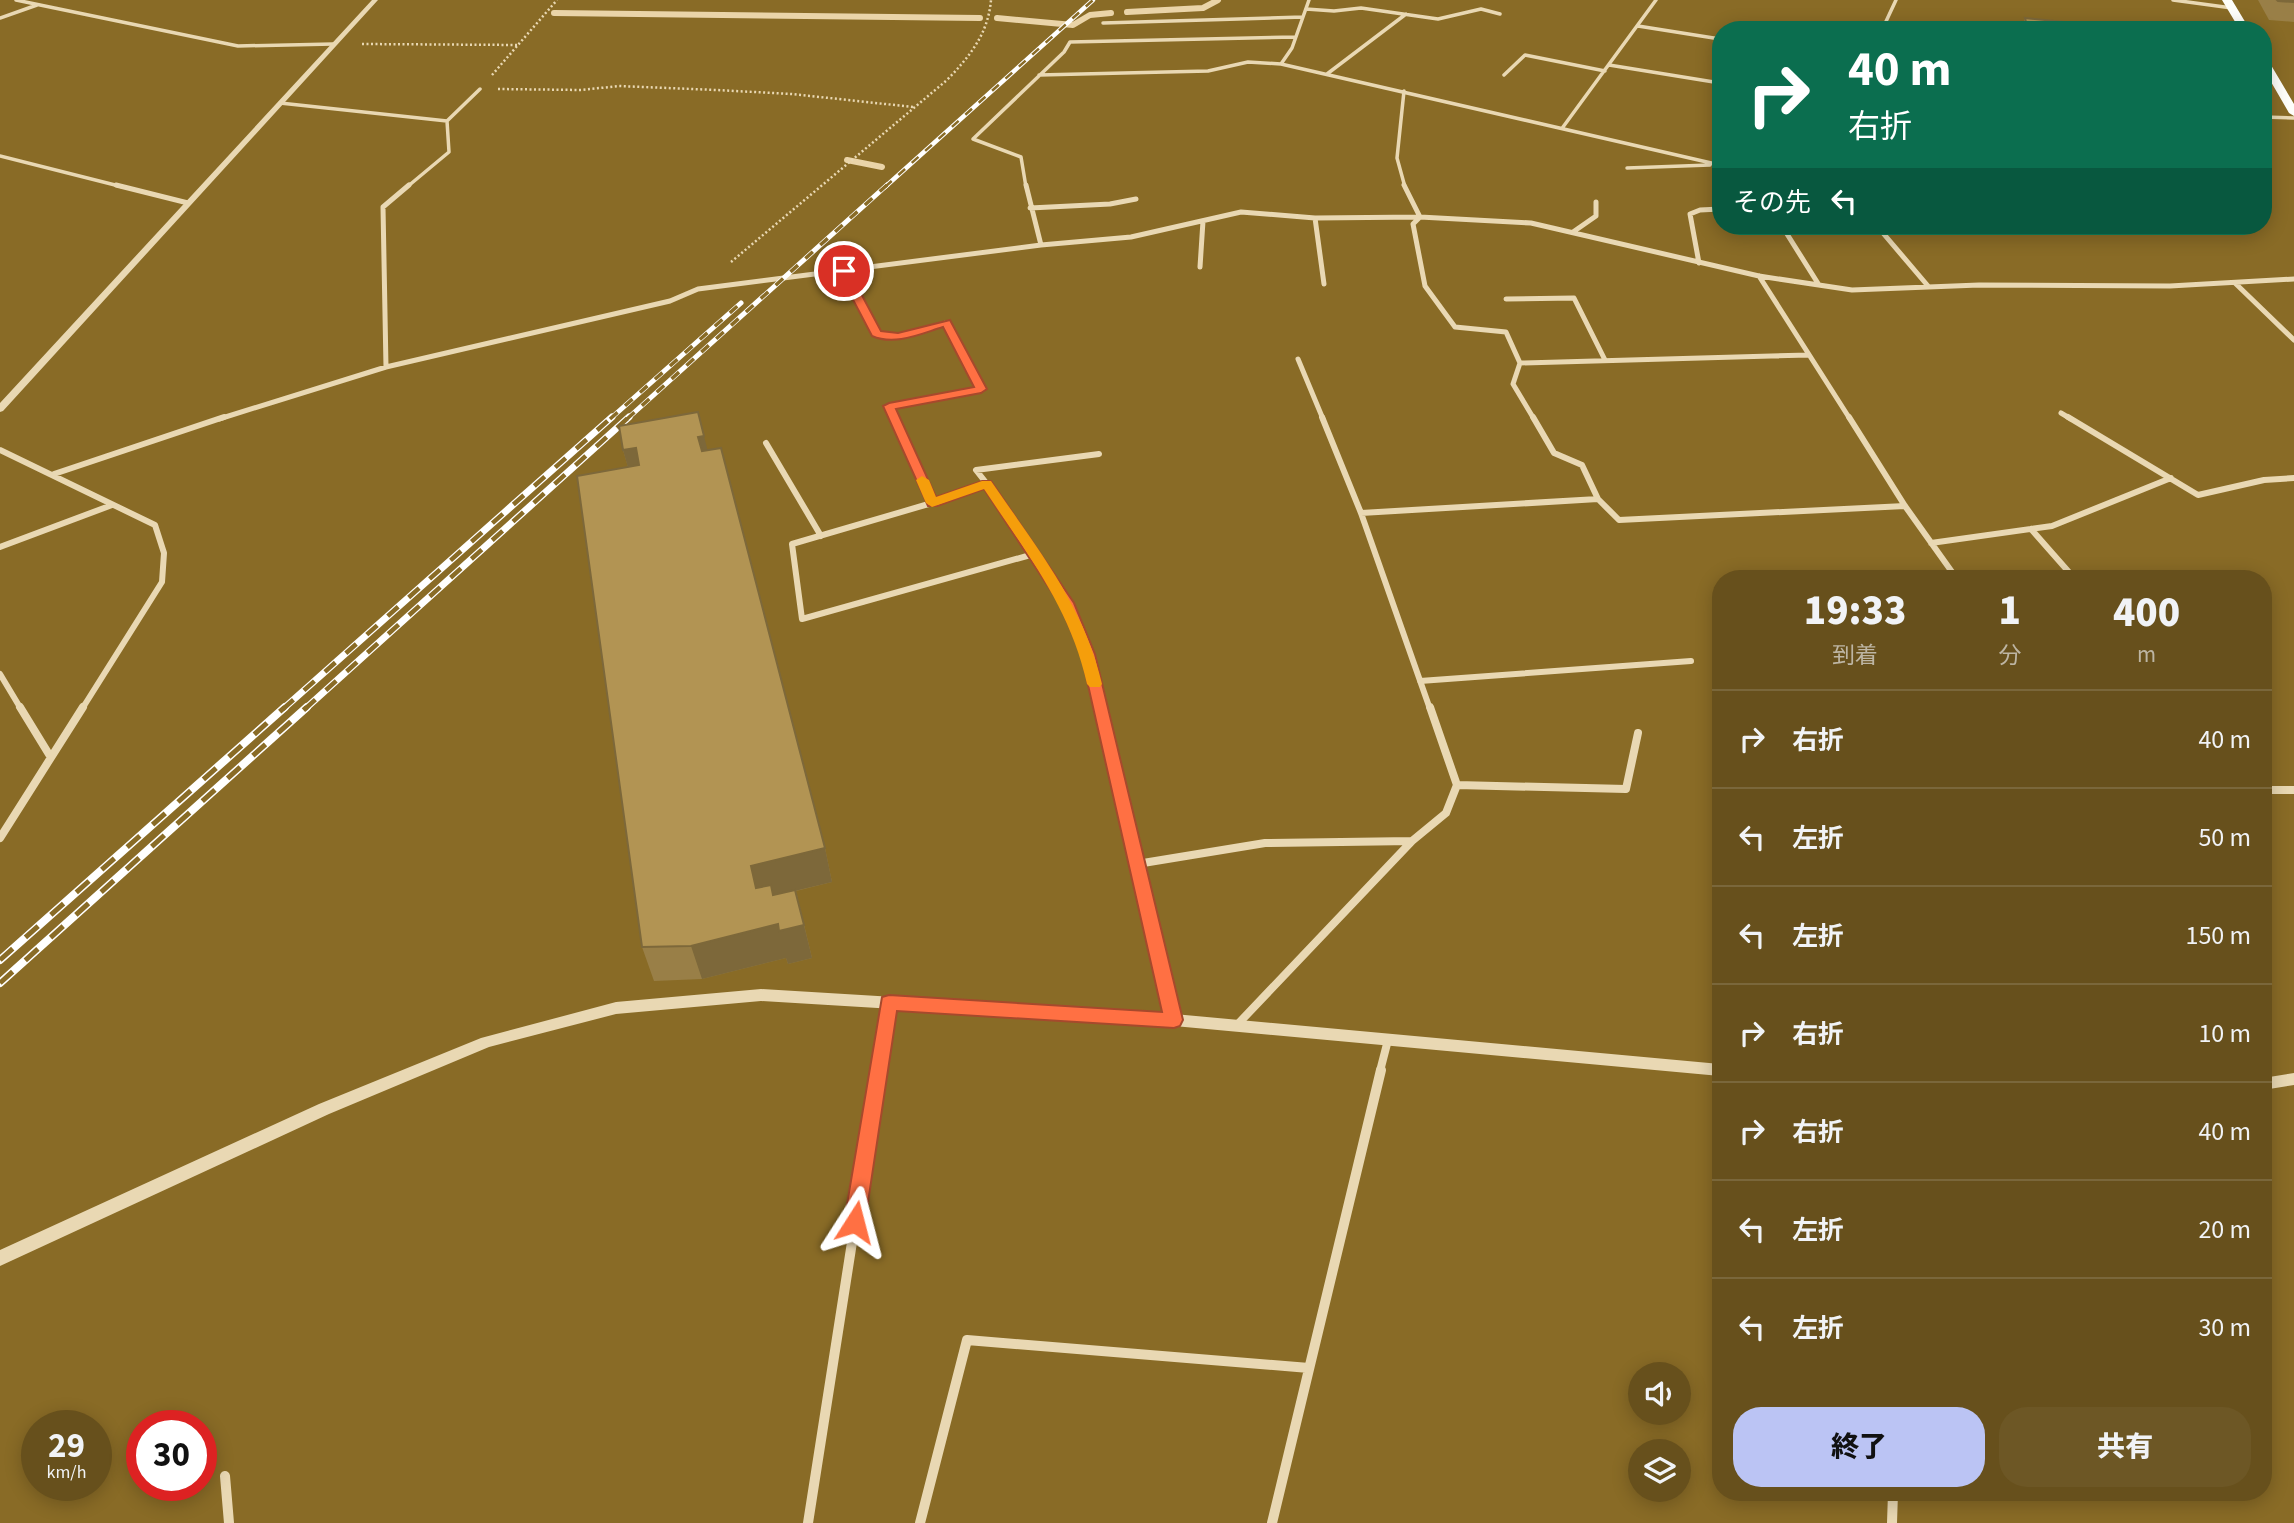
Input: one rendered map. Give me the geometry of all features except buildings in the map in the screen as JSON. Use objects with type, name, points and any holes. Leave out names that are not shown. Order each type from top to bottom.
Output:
[{"type":"highway","points":[[2230,4],[2240,21]]},
{"type":"highway","points":[[2272,74],[2291,103],[2294,116]]},
{"type":"street","points":[[16,0],[238,46],[333,44]]},
{"type":"street","points":[[0,409],[375,0]]},
{"type":"street","points":[[1282,64],[1292,48],[1309,0]]},
{"type":"street","points":[[1563,127],[1656,0]]},
{"type":"street","points":[[1888,21],[1896,0]]},
{"type":"street","points":[[2173,0],[2230,4]]},
{"type":"street","points":[[0,18],[37,5]]},
{"type":"street","points":[[1306,9],[1335,11],[1361,8],[1438,19],[1481,9],[1500,14]]},
{"type":"street","points":[[1327,74],[1406,14]]},
{"type":"street","points":[[1103,23],[1303,18]]},
{"type":"street","points":[[1638,26],[1712,38]]},
{"type":"street","points":[[1041,245],[1030,208],[1021,157],[973,139],[1064,52],[1070,42],[1295,37]]},
{"type":"street","points":[[1504,75],[1525,55],[1605,71]]},
{"type":"street","points":[[1039,75],[1208,72],[1248,62],[1282,64],[1712,163]]},
{"type":"street","points":[[1609,65],[1712,82]]},
{"type":"street","points":[[386,367],[383,207],[449,152],[447,121],[480,89]]},
{"type":"street","points":[[1404,91],[1397,158],[1405,188],[1420,217]]},
{"type":"street","points":[[280,103],[447,121]]},
{"type":"street","points":[[2272,117],[2294,116]]},
{"type":"street","points":[[0,156],[188,203]]},
{"type":"street","points":[[1627,168],[1712,165]]},
{"type":"street","points":[[1030,208],[1111,204],[1136,199]]},
{"type":"street","points":[[1573,232],[1596,216],[1596,202]]},
{"type":"street","points":[[1699,263],[1690,215],[1700,210],[1712,209]]},
{"type":"street","points":[[54,474],[300,392],[386,367],[670,301],[698,289],[1041,245],[1130,237],[1241,212],[1315,218],[1420,217],[1531,223],[1759,276],[1852,290],[1928,286],[2235,283],[2294,279]]},
{"type":"street","points":[[1420,217],[1413,223],[1425,286],[1455,327],[1506,332],[1520,363],[1513,384],[1554,453],[1582,466],[1598,499],[1619,520],[1905,506]]},
{"type":"street","points":[[1315,218],[1324,285]]},
{"type":"street","points":[[1200,267],[1203,221]]},
{"type":"street","points":[[1788,235],[1819,285]]},
{"type":"street","points":[[1885,235],[1928,286]]},
{"type":"street","points":[[844,271],[876,333],[885,337],[898,337],[946,323],[981,389],[889,406],[932,503]]},
{"type":"street","points":[[1759,276],[1905,506],[1951,570]]},
{"type":"street","points":[[2235,283],[2294,340]]},
{"type":"street","points":[[1506,299],[1574,298],[1605,360]]},
{"type":"street","points":[[1520,363],[1809,355]]},
{"type":"street","points":[[1236,1026],[1412,841],[1446,813],[1457,785],[1361,513],[1298,359]]},
{"type":"street","points":[[2061,412],[2198,495],[2264,480],[2294,478]]},
{"type":"street","points":[[766,443],[821,536]]},
{"type":"street","points":[[0,450],[155,525],[164,553],[162,582],[0,838]]},
{"type":"street","points":[[1099,454],[976,470],[1067,603],[1088,654],[1174,1020]]},
{"type":"street","points":[[1931,543],[2052,526],[2171,478]]},
{"type":"street","points":[[987,484],[792,544],[802,619],[1034,554]]},
{"type":"street","points":[[1361,513],[1598,499]]},
{"type":"street","points":[[0,547],[112,505]]},
{"type":"street","points":[[2031,529],[2067,570]]},
{"type":"street","points":[[1420,681],[1691,661]]},
{"type":"street","points":[[0,674],[50,756]]},
{"type":"street","points":[[1457,785],[1626,789],[1638,733]]},
{"type":"street","points":[[2272,790],[2294,790]]},
{"type":"street","points":[[1137,864],[1265,843],[1412,841]]},
{"type":"street","points":[[0,1258],[324,1109],[486,1042],[616,1008],[761,995],[1174,1020],[1712,1069]]},
{"type":"street","points":[[808,1523],[889,1003]]},
{"type":"street","points":[[1272,1523],[1388,1040]]},
{"type":"street","points":[[2272,1083],[2294,1079]]},
{"type":"street","points":[[920,1523],[967,1340],[1309,1368]]},
{"type":"street","points":[[225,1476],[229,1523]]},
{"type":"street","points":[[1892,1501],[1892,1523]]},
{"type":"path","points":[[480,89],[557,0]]},
{"type":"path","points":[[698,289],[849,164],[970,57],[990,16],[991,0]]},
{"type":"path","points":[[333,44],[519,45]]},
{"type":"path","points":[[480,89],[581,90],[619,86],[792,94],[914,107]]},
{"type":"waterway","points":[[1127,12],[1203,8],[1218,0]]},
{"type":"waterway","points":[[554,13],[980,18]]},
{"type":"waterway","points":[[997,18],[1073,25],[1090,15],[1111,13]]},
{"type":"waterway","points":[[847,160],[882,167]]},
{"type":"railway","points":[[885,187],[1093,0]]},
{"type":"railway","points":[[627,419],[887,185]]},
{"type":"railway","points":[[610,419],[741,303]]},
{"type":"railway","points":[[283,709],[612,417]]},
{"type":"railway","points":[[305,709],[629,417]]},
{"type":"railway","points":[[0,960],[285,707]]},
{"type":"railway","points":[[0,983],[307,707]]},
{"type":"slow traffic","points":[[922,480],[932,503],[987,484],[1067,603],[1088,654],[1095,684]]},
{"type":"route","points":[[844,271],[876,333],[885,337],[898,337],[946,323],[981,389],[889,406],[932,503],[987,484],[1067,603],[1088,654],[1174,1020],[889,1003],[855,1222]]}]
